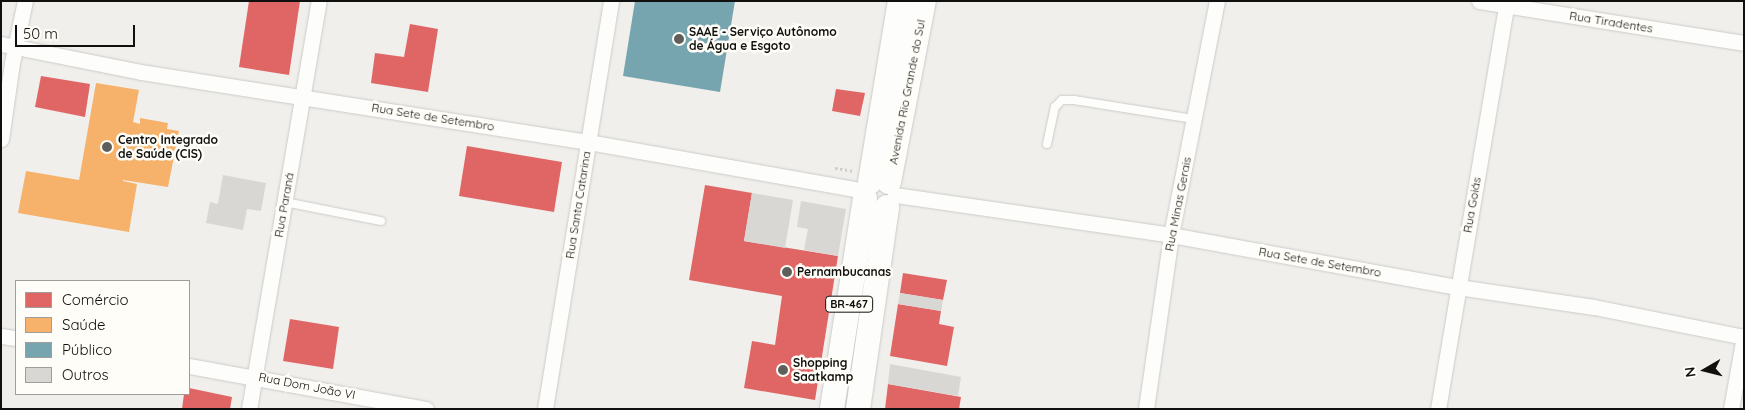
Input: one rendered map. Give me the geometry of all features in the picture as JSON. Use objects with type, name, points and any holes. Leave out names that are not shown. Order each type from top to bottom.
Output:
[{"type":"main road","name":"Avenida Rio Grande do Sul","points":[[858,409],[878,193],[900,1]]},
{"type":"main road","name":"Avenida Rio Grande do Sul","points":[[832,409],[878,193],[924,1]]},
{"type":"street","points":[[1,139],[8,45],[25,1]]},
{"type":"street","name":"Rua Paraná","points":[[249,409],[319,1]]},
{"type":"street","name":"Rua Santa Catarina","points":[[545,409],[611,1]]},
{"type":"street","name":"Rua Minas Gerais","points":[[1146,409],[1171,235],[1217,1]]},
{"type":"street","name":"Rua Tiradentes","points":[[1478,1],[1507,4],[1744,43]]},
{"type":"street","name":"Rua Goiás","points":[[1438,409],[1507,4]]},
{"type":"street","name":"Rua Sete de Setembro","points":[[8,45],[141,72],[588,142],[878,193],[1171,235],[1458,287],[1594,307],[1744,337]]},
{"type":"street","points":[[1,336],[15,338]]},
{"type":"street","points":[[1731,409],[1744,337]]},
{"type":"street","name":"Rua Dom João VI","points":[[190,366],[255,376],[426,409]]},
{"type":"lane","points":[[1047,144],[1056,107],[1062,100],[1074,100],[1194,119]]},
{"type":"lane","points":[[285,202],[381,222]]},
{"type":"building: Comércio","points":[[249,1],[300,1],[289,75],[239,67]]},
{"type":"building: Comércio","points":[[410,24],[438,29],[428,92],[371,83],[375,53],[404,57]]},
{"type":"building: Comércio","points":[[41,76],[90,84],[85,117],[35,107]]},
{"type":"building: Comércio","points":[[836,89],[865,93],[860,116],[832,111]]},
{"type":"building: Comércio","points":[[467,146],[562,162],[554,212],[459,196]]},
{"type":"building: Comércio","points":[[705,185],[752,193],[744,241],[838,256],[815,400],[744,388],[752,341],[775,345],[782,296],[689,280]]},
{"type":"building: Comércio","points":[[903,273],[947,280],[943,300],[900,293]]},
{"type":"building: Comércio","points":[[898,304],[941,311],[939,324],[954,327],[947,366],[890,356]]},
{"type":"building: Comércio","points":[[290,319],[339,327],[333,369],[283,361]]},
{"type":"building: Comércio","points":[[888,384],[961,397],[959,409],[885,409]]},
{"type":"building: Comércio","points":[[190,388],[232,397],[230,409],[182,409],[184,395],[190,395]]},
{"type":"building: Saúde","name":"Centro Integrado de Saúde (CIS)","points":[[96,83],[139,90],[133,122],[140,124],[140,118],[168,123],[167,129],[179,131],[168,187],[123,180],[137,184],[129,232],[18,213],[26,171],[79,180]]},
{"type":"building: Público","name":"SAAE - Serviço Autônomo de Água e Esgoto","points":[[635,1],[735,1],[720,92],[623,76]]},
{"type":"building: Outros","points":[[223,175],[266,183],[261,211],[247,209],[243,230],[206,223],[210,202],[218,204]]},
{"type":"building: Outros","points":[[752,193],[793,200],[785,248],[744,241]]},
{"type":"building: Outros","points":[[801,201],[846,209],[838,256],[804,250],[808,229],[797,227]]},
{"type":"building: Outros","points":[[900,293],[943,300],[941,311],[898,304]]},
{"type":"building: Outros","points":[[890,364],[961,377],[958,396],[888,384]]},
{"type":"place","name":"SAAE - Serviço Autônomo de Água e Esgoto","points":[[679,39]]},
{"type":"place","name":"Centro Integrado de Saúde (CIS)","points":[[107,147]]},
{"type":"place","name":"Pernambucanas","points":[[787,272]]},
{"type":"place","name":"Shopping Saatkamp","points":[[783,370]]}]
